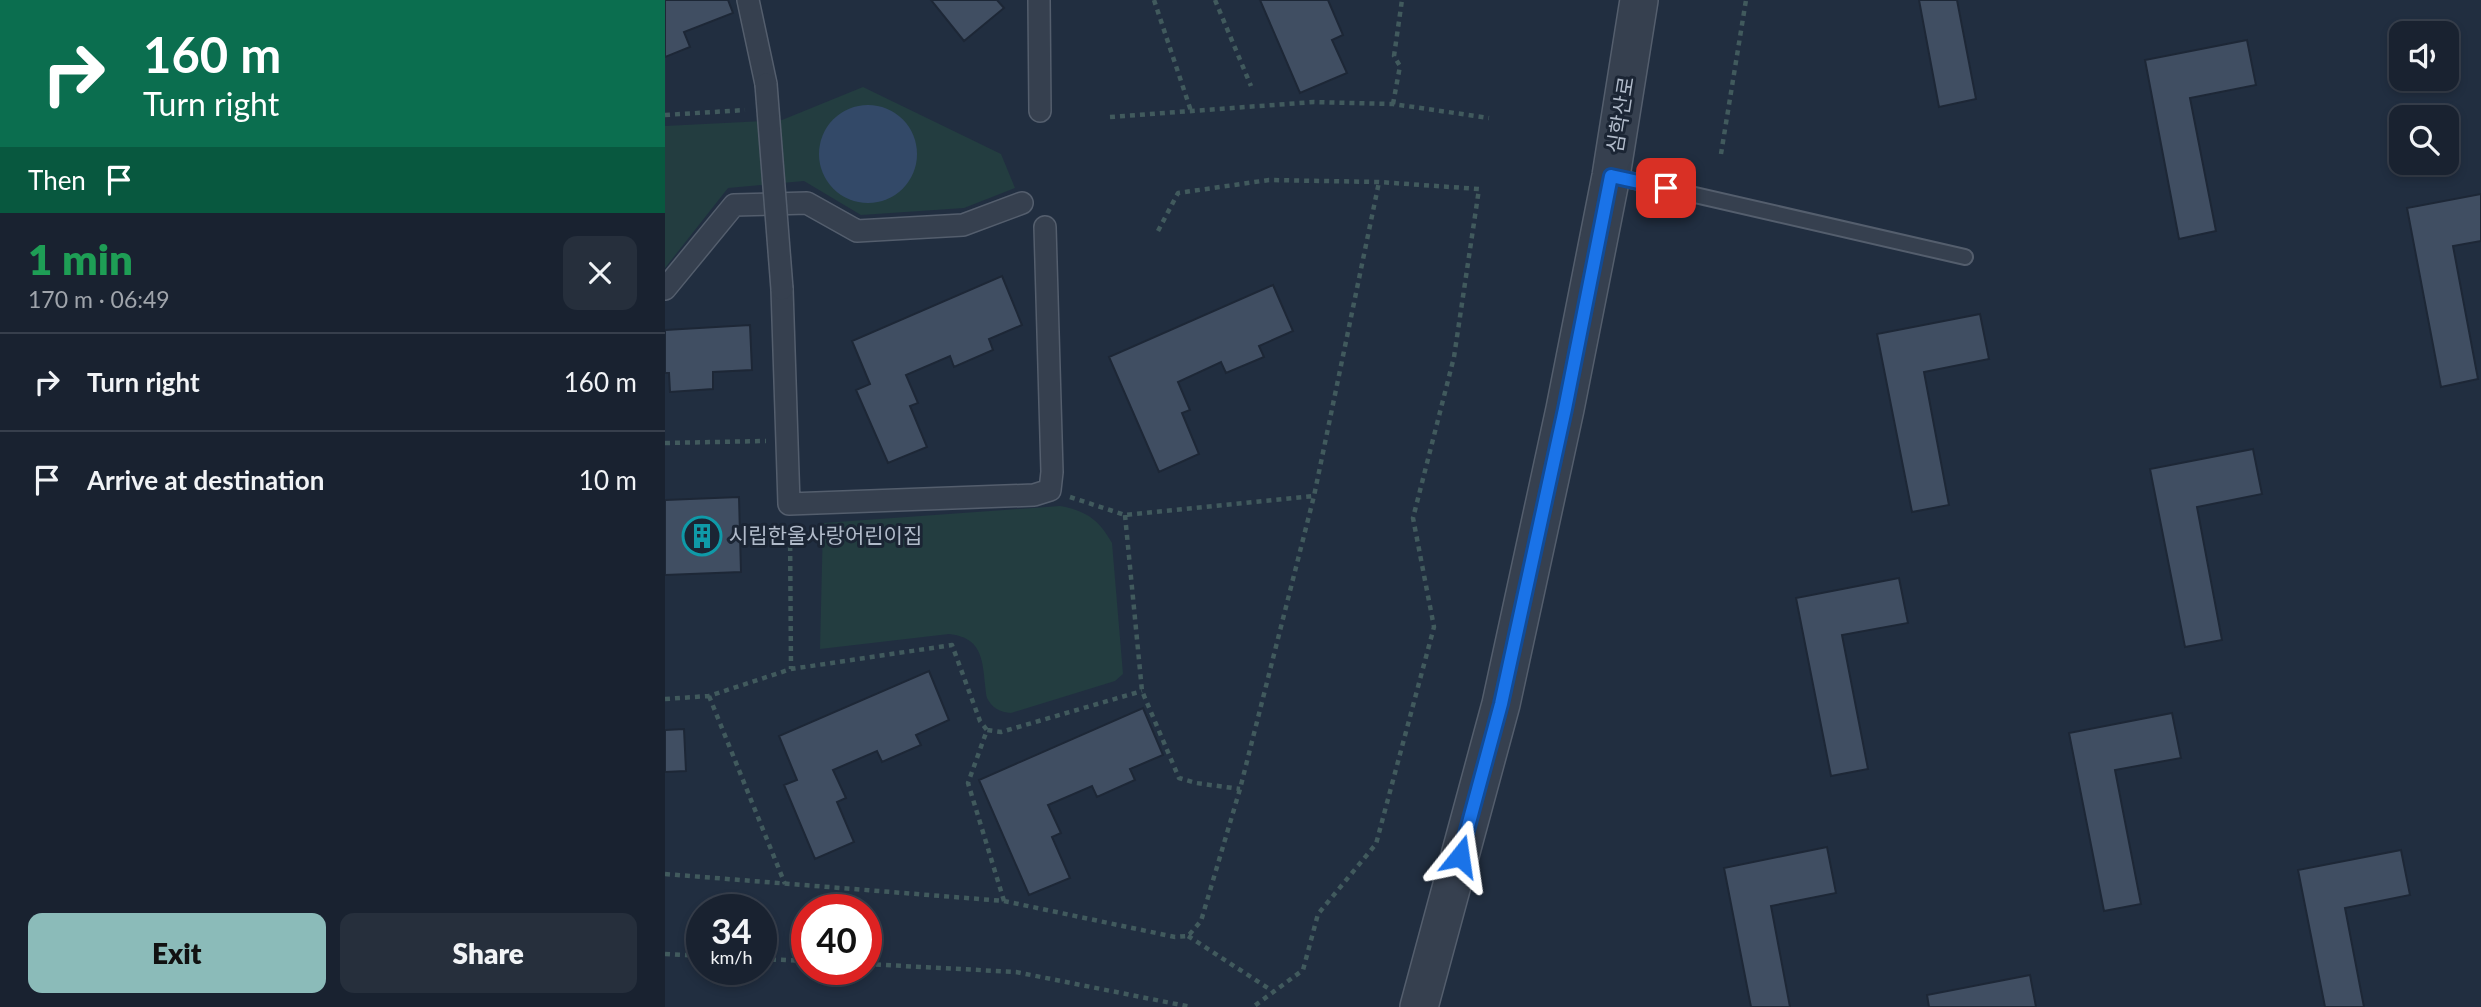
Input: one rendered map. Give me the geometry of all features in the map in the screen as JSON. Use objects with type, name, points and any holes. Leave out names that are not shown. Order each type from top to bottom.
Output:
[{"type":"street","points":[[748,0],[766,84],[782,289],[789,504],[1034,495],[1050,490],[1052,472],[1045,227]]},
{"type":"street","points":[[1039,0],[1040,111]]},
{"type":"street","name":"심학산로","points":[[1419,1007],[1501,704],[1565,409],[1611,176],[1639,0]]},
{"type":"street","points":[[665,289],[734,205],[807,203],[857,231],[963,225],[1022,203]]},
{"type":"lane","points":[[1611,176],[1965,257]]},
{"type":"path","points":[[1154,0],[1191,111]]},
{"type":"path","points":[[1215,0],[1251,86]]},
{"type":"path","points":[[1394,104],[1400,66],[1394,56],[1402,0]]},
{"type":"path","points":[[1721,154],[1746,0]]},
{"type":"path","points":[[1110,117],[1314,102],[1394,104],[1489,118]]},
{"type":"path","points":[[665,115],[755,110]]},
{"type":"path","points":[[1158,231],[1178,193],[1269,180],[1379,182],[1479,189],[1454,357],[1413,518],[1434,627],[1376,845],[1318,914],[1303,971],[1252,1007]]},
{"type":"path","points":[[665,874],[1004,901],[1175,937],[1188,936],[1196,930],[1207,908],[1240,789],[1314,496],[1379,182]]},
{"type":"path","points":[[665,443],[787,440]]},
{"type":"path","points":[[1050,490],[1125,515],[1314,496]]},
{"type":"path","points":[[789,504],[791,669]]},
{"type":"path","points":[[1125,515],[1142,691],[1179,778],[1240,789]]},
{"type":"path","points":[[665,699],[709,696],[791,669],[952,645],[980,721],[987,730],[1001,732],[1142,691]]},
{"type":"path","points":[[709,696],[785,884]]},
{"type":"path","points":[[987,730],[968,783],[1004,901]]},
{"type":"path","points":[[1188,936],[1274,992]]},
{"type":"path","points":[[665,954],[686,955]]},
{"type":"path","points":[[882,965],[1016,972],[1191,1007]]},
{"type":"green space","points":[[863,87],[1001,154],[1015,188],[964,208],[861,215],[804,181],[728,188],[665,268],[665,126],[782,120]]},
{"type":"green space","points":[[1060,506],[1091,518],[1112,543],[1123,674],[1115,681],[1011,713],[997,709],[987,698],[980,656],[970,641],[961,637],[949,634],[820,649],[823,523]]},
{"type":"water","points":[[868,105],[887,109],[902,120],[913,135],[917,154],[913,173],[902,188],[887,199],[868,203],[849,199],[834,188],[823,173],[819,154],[823,135],[834,120],[849,109]]},
{"type":"building","points":[[665,0],[728,0],[733,13],[684,32],[690,47],[665,57]]},
{"type":"building","points":[[931,0],[997,0],[1004,8],[964,41]]},
{"type":"building","points":[[1260,0],[1328,0],[1343,35],[1332,40],[1347,73],[1300,93]]},
{"type":"building","points":[[1919,0],[1957,0],[1976,99],[1939,107]]},
{"type":"building","points":[[2247,40],[2256,85],[2190,98],[2216,231],[2179,239],[2145,60]]},
{"type":"building","points":[[2481,194],[2481,241],[2453,246],[2478,379],[2441,387],[2407,208]]},
{"type":"building","points":[[1002,276],[1022,325],[989,339],[993,350],[954,367],[950,356],[906,375],[918,403],[910,406],[927,447],[888,463],[856,390],[870,384],[852,341]]},
{"type":"building","points":[[1273,285],[1293,331],[1259,346],[1264,357],[1226,373],[1221,362],[1178,382],[1190,410],[1182,413],[1199,454],[1159,472],[1109,357]]},
{"type":"building","points":[[1980,314],[1989,359],[1924,372],[1949,505],[1912,512],[1877,334]]},
{"type":"building","points":[[750,325],[752,370],[713,372],[713,389],[670,392],[669,373],[665,373],[665,330]]},
{"type":"building","points":[[2253,449],[2262,494],[2197,507],[2222,640],[2185,647],[2150,469]]},
{"type":"building","name":"시립한울사랑어린이집","points":[[739,497],[741,572],[665,575],[665,500]]},
{"type":"building","points":[[1899,578],[1908,623],[1842,635],[1868,769],[1831,776],[1796,598]]},
{"type":"building","points":[[929,671],[949,720],[916,735],[921,745],[882,762],[877,751],[833,770],[846,798],[837,802],[854,842],[815,859],[784,785],[797,780],[779,736]]},
{"type":"building","points":[[1143,708],[1163,755],[1130,769],[1135,780],[1097,797],[1092,786],[1048,805],[1061,833],[1052,837],[1070,878],[1029,895],[979,780]]},
{"type":"building","points":[[2172,713],[2181,758],[2115,770],[2141,904],[2104,911],[2069,733]]},
{"type":"building","points":[[684,729],[686,771],[665,772],[665,730]]},
{"type":"building","points":[[1827,847],[1836,893],[1771,906],[1790,1007],[1751,1007],[1724,868]]},
{"type":"building","points":[[2401,850],[2410,895],[2345,908],[2364,1007],[2325,1007],[2298,870]]},
{"type":"building","points":[[2030,975],[2036,1007],[1929,1007],[1927,995]]},
{"type":"place","name":"시립한울사랑어린이집","points":[[702,536]]},
{"type":"route","points":[[1460,856],[1501,704],[1565,409],[1611,176],[1666,188]]}]
